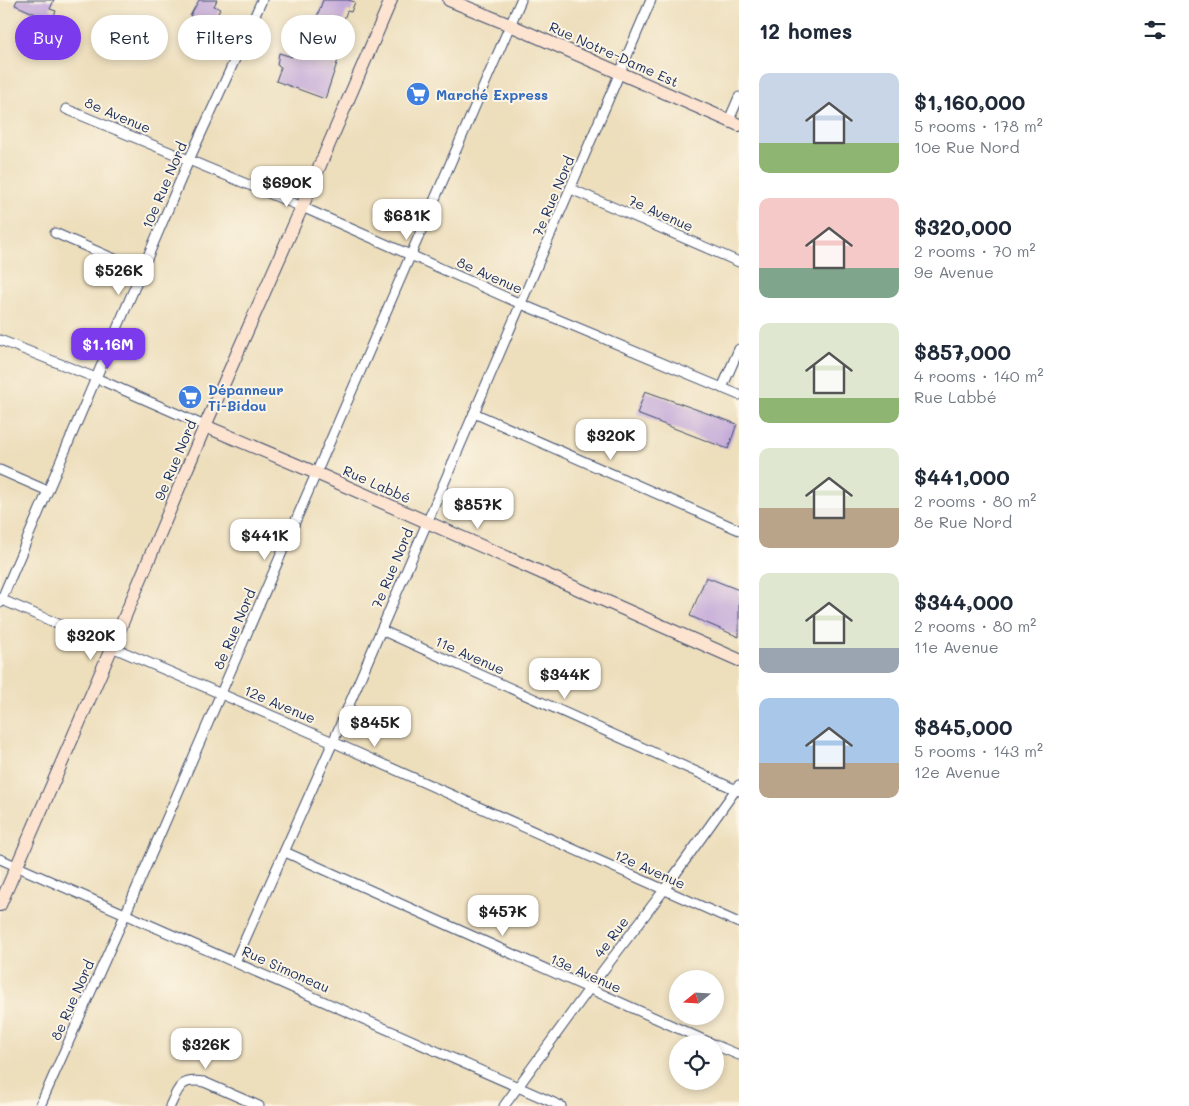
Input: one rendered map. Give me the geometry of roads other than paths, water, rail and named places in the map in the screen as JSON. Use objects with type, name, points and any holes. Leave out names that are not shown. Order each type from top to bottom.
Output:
[{"type":"street","name":"10e Rue Nord","points":[[1,601],[189,160],[262,0]]},
{"type":"street","name":"9e Rue Nord","points":[[0,905],[205,426],[391,0]]},
{"type":"street","name":"Rue Notre-Dame Est","points":[[449,0],[734,122]]},
{"type":"street","name":"8e Rue Nord","points":[[40,1106],[125,915],[521,0]]},
{"type":"street","name":"7e Rue Nord","points":[[235,962],[333,742],[651,0]]},
{"type":"street","points":[[734,122],[739,96]]},
{"type":"street","name":"8e Avenue","points":[[66,108],[302,207],[521,304],[739,395]]},
{"type":"street","name":"7e Avenue","points":[[571,189],[739,262]]},
{"type":"street","points":[[55,233],[142,271]]},
{"type":"street","name":"Rue Labbé","points":[[0,340],[96,378],[316,473],[739,660]]},
{"type":"street","points":[[722,388],[739,349]]},
{"type":"street","points":[[474,413],[739,530]]},
{"type":"street","points":[[0,470],[48,491]]},
{"type":"street","name":"12e Avenue","points":[[1,601],[112,646],[333,742],[739,923]]},
{"type":"street","name":"11e Avenue","points":[[381,630],[738,788]]},
{"type":"street","name":"4e Rue","points":[[504,1106],[738,788]]},
{"type":"street","name":"13e Avenue","points":[[285,852],[694,1035]]},
{"type":"street","name":"Rue Simoneau","points":[[0,859],[561,1106]]},
{"type":"street","name":"13e Avenue","points":[[724,1048],[739,1055]]},
{"type":"street","points":[[170,1106],[178,1088],[185,1082],[194,1080],[204,1082],[259,1106]]},
{"type":"place","name":"Marché Express","points":[[418,94]]},
{"type":"place","name":"Dépanneur Ti-Bidou","points":[[190,397]]}]
